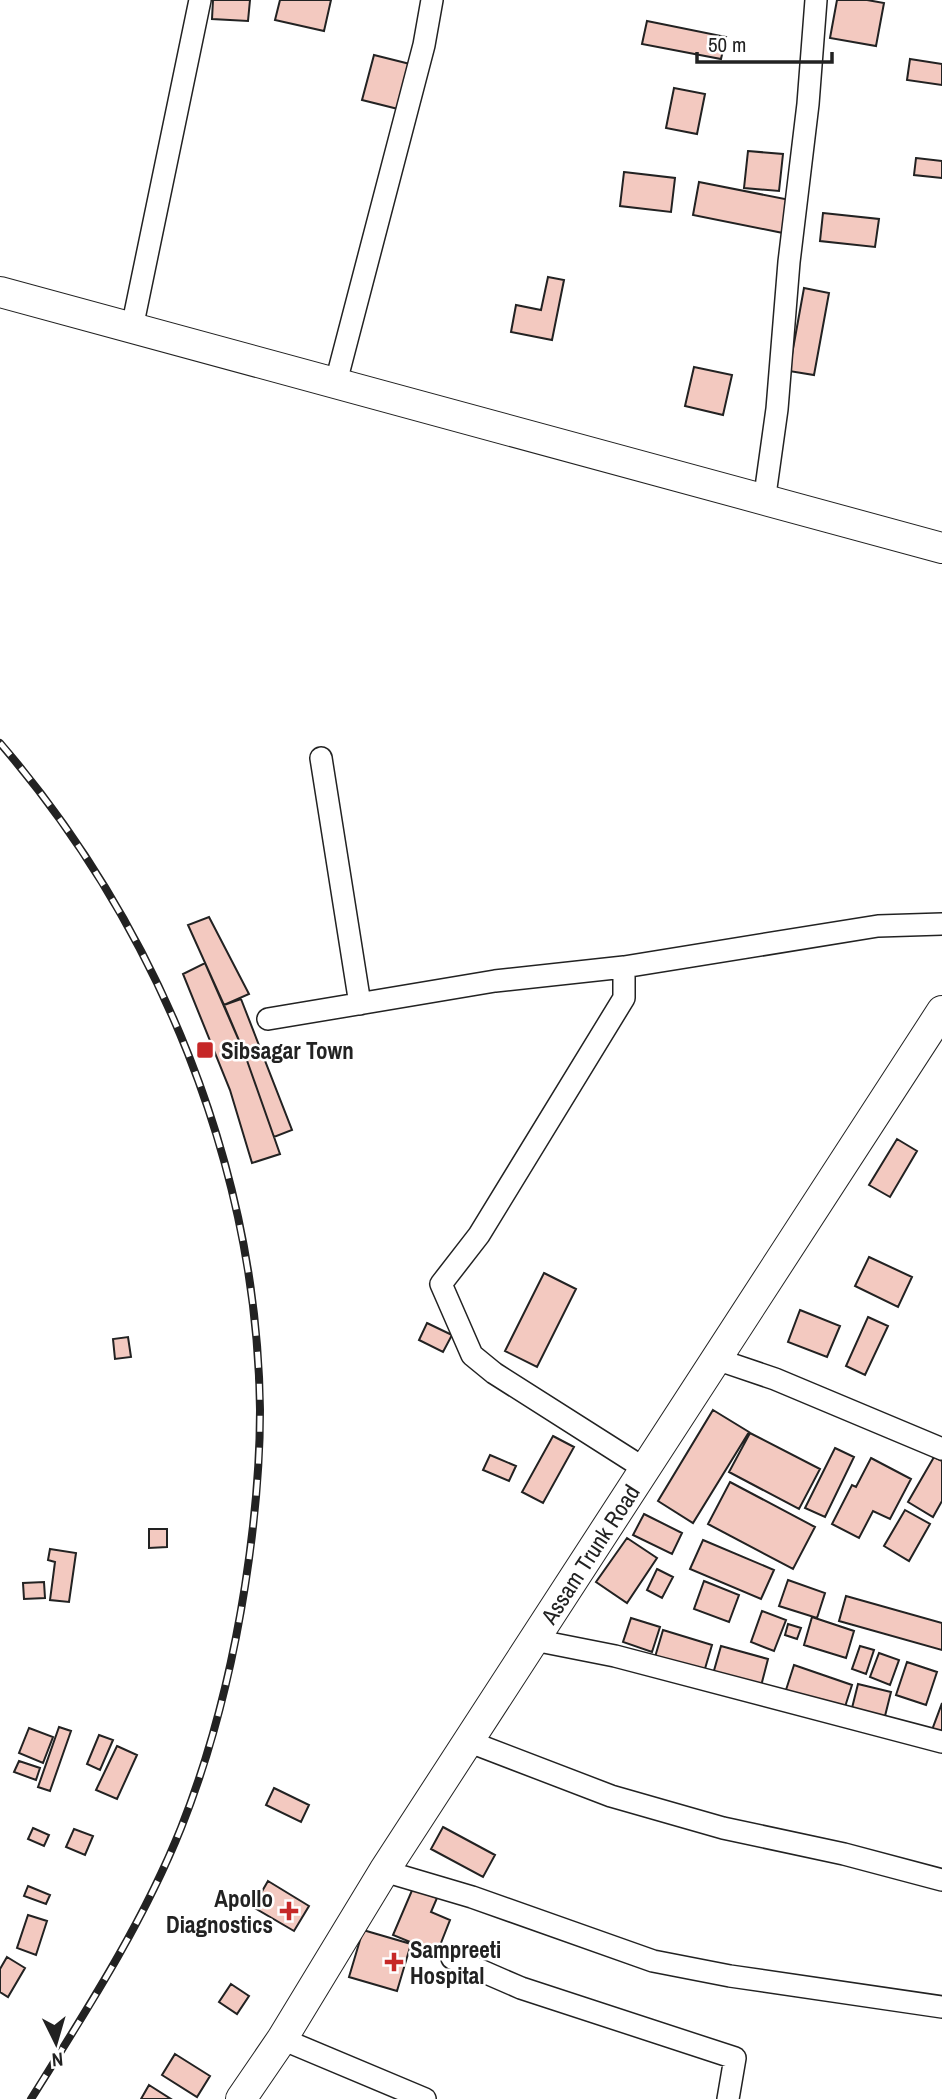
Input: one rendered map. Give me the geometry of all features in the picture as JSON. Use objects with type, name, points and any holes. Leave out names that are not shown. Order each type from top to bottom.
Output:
[{"type":"highway","points":[[0,292],[336,382],[764,502],[942,548]]},
{"type":"highway","name":"Assam Trunk Road","points":[[241,2099],[282,2039],[384,1871],[941,1014]]},
{"type":"street","points":[[132,328],[200,0]]},
{"type":"street","points":[[336,382],[420,58],[432,0]]},
{"type":"street","points":[[764,502],[777,409],[816,0]]},
{"type":"street","points":[[321,758],[360,1004]]},
{"type":"street","points":[[268,1019],[495,981],[624,967],[878,926],[942,924]]},
{"type":"street","points":[[624,967],[624,998],[479,1235],[441,1284],[472,1355],[494,1373],[645,1469]]},
{"type":"street","points":[[716,1359],[775,1379],[942,1449]]},
{"type":"street","points":[[534,1640],[615,1656],[942,1742]]},
{"type":"street","points":[[470,1742],[624,1799],[723,1828],[844,1854],[942,1880]]},
{"type":"street","points":[[384,1871],[472,1897],[653,1961],[730,1976],[942,2007]]},
{"type":"street","points":[[452,1958],[521,1988],[735,2058],[729,2099]]},
{"type":"street","points":[[282,2039],[425,2099]]},
{"type":"building","points":[[213,0],[250,0],[248,21],[212,19]]},
{"type":"building","points":[[280,0],[331,0],[324,31],[275,20]]},
{"type":"building","points":[[837,0],[884,3],[876,46],[830,38]]},
{"type":"building","points":[[647,21],[726,37],[721,59],[642,44]]},
{"type":"building","points":[[374,55],[410,64],[398,109],[362,100]]},
{"type":"building","points":[[910,59],[942,64],[942,85],[907,80]]},
{"type":"building","points":[[674,88],[705,94],[697,134],[666,128]]},
{"type":"building","points":[[748,151],[783,154],[779,191],[744,188]]},
{"type":"building","points":[[916,158],[942,161],[942,178],[914,175]]},
{"type":"building","points":[[624,172],[675,178],[671,212],[620,206]]},
{"type":"building","points":[[699,182],[790,200],[783,233],[693,215]]},
{"type":"building","points":[[823,213],[879,219],[875,247],[820,241]]},
{"type":"building","points":[[548,277],[564,280],[552,340],[511,332],[516,305],[541,310]]},
{"type":"building","points":[[804,288],[829,293],[814,375],[789,371]]},
{"type":"building","points":[[694,367],[732,375],[723,415],[685,406]]},
{"type":"building","points":[[209,917],[249,994],[224,1005],[188,925]]},
{"type":"building","points":[[205,963],[244,1052],[280,1154],[252,1163],[230,1090],[183,974]]},
{"type":"building","points":[[241,999],[292,1130],[274,1137],[224,1005]]},
{"type":"building","points":[[897,1139],[917,1151],[890,1197],[869,1185]]},
{"type":"building","points":[[869,1257],[912,1277],[898,1307],[855,1286]]},
{"type":"building","points":[[544,1273],[576,1289],[537,1367],[505,1351]]},
{"type":"building","points":[[800,1310],[840,1326],[827,1357],[788,1342]]},
{"type":"building","points":[[868,1317],[888,1326],[865,1375],[846,1366]]},
{"type":"building","points":[[427,1323],[452,1335],[443,1352],[419,1340]]},
{"type":"building","points":[[128,1337],[131,1357],[115,1359],[113,1339]]},
{"type":"building","points":[[713,1410],[749,1432],[693,1523],[658,1501]]},
{"type":"building","points":[[750,1433],[820,1469],[799,1509],[729,1472]]},
{"type":"building","points":[[553,1436],[574,1447],[543,1503],[522,1492]]},
{"type":"building","points":[[835,1448],[854,1457],[825,1517],[805,1508]]},
{"type":"building","points":[[490,1455],[516,1466],[509,1481],[483,1470]]},
{"type":"building","points":[[934,1457],[942,1461],[942,1501],[933,1517],[908,1502]]},
{"type":"building","points":[[871,1458],[911,1479],[890,1519],[873,1511],[859,1538],[832,1524],[852,1485],[856,1487]]},
{"type":"building","points":[[730,1482],[815,1527],[793,1569],[708,1524]]},
{"type":"building","points":[[905,1510],[930,1524],[909,1561],[884,1546]]},
{"type":"building","points":[[644,1514],[682,1533],[672,1554],[633,1535]]},
{"type":"building","points":[[149,1529],[167,1529],[167,1547],[149,1548]]},
{"type":"building","points":[[627,1538],[657,1558],[627,1603],[596,1582]]},
{"type":"building","points":[[703,1540],[774,1570],[761,1599],[690,1569]]},
{"type":"building","points":[[50,1549],[76,1553],[69,1602],[50,1600],[55,1562],[48,1560]]},
{"type":"building","points":[[657,1569],[673,1577],[662,1598],[647,1590]]},
{"type":"building","points":[[788,1580],[825,1593],[817,1618],[779,1606]]},
{"type":"building","points":[[704,1581],[739,1595],[729,1622],[694,1609]]},
{"type":"building","points":[[44,1582],[45,1598],[24,1599],[23,1583]]},
{"type":"building","points":[[846,1596],[942,1623],[942,1650],[839,1621]]},
{"type":"building","points":[[762,1611],[786,1620],[774,1651],[751,1642]]},
{"type":"building","points":[[812,1617],[854,1631],[846,1658],[804,1645]]},
{"type":"building","points":[[631,1618],[660,1627],[652,1652],[623,1642]]},
{"type":"building","points":[[788,1624],[801,1628],[797,1639],[785,1635]]},
{"type":"building","points":[[663,1630],[712,1645],[704,1672],[655,1657]]},
{"type":"building","points":[[721,1646],[768,1659],[761,1686],[713,1674]]},
{"type":"building","points":[[860,1646],[874,1650],[866,1674],[852,1669]]},
{"type":"building","points":[[879,1653],[899,1660],[890,1685],[870,1677]]},
{"type":"building","points":[[907,1662],[937,1672],[926,1705],[896,1695]]},
{"type":"building","points":[[794,1665],[852,1685],[843,1713],[785,1693]]},
{"type":"building","points":[[858,1684],[891,1692],[884,1720],[851,1712]]},
{"type":"building","points":[[942,1703],[942,1734],[932,1730]]},
{"type":"building","points":[[59,1727],[71,1731],[50,1791],[38,1787]]},
{"type":"building","points":[[29,1728],[53,1737],[43,1763],[19,1753]]},
{"type":"building","points":[[99,1735],[113,1740],[100,1770],[87,1764]]},
{"type":"building","points":[[117,1746],[137,1755],[117,1799],[96,1790]]},
{"type":"building","points":[[19,1761],[40,1768],[36,1780],[14,1772]]},
{"type":"building","points":[[274,1788],[309,1805],[301,1822],[266,1805]]},
{"type":"building","points":[[443,1827],[495,1855],[483,1877],[431,1849]]},
{"type":"building","points":[[33,1828],[49,1835],[44,1846],[28,1839]]},
{"type":"building","points":[[74,1829],[93,1836],[85,1855],[66,1847]]},
{"type":"building","points":[[268,1881],[309,1906],[294,1931],[253,1907]]},
{"type":"building","points":[[28,1886],[50,1895],[46,1904],[24,1896]]},
{"type":"building","points":[[413,1888],[437,1898],[431,1912],[450,1920],[437,1953],[393,1935]]},
{"type":"building","points":[[28,1915],[47,1921],[36,1955],[17,1948]]},
{"type":"building","points":[[363,1930],[411,1944],[397,1991],[349,1977]]},
{"type":"building","points":[[7,1957],[25,1968],[8,1997],[0,1992],[0,1969]]},
{"type":"building","points":[[231,1984],[249,1996],[237,2014],[219,2002]]},
{"type":"building","points":[[175,2054],[210,2076],[197,2097],[162,2075]]},
{"type":"building","points":[[149,2085],[171,2099],[141,2099]]},
{"type":"railway","points":[[0,743],[56,814],[107,891],[151,971],[188,1054],[218,1140],[240,1229],[254,1319],[260,1410],[256,1499],[245,1586],[227,1678],[202,1769],[181,1828],[149,1899],[112,1967],[31,2099]]},
{"type":"place","name":"Sibsagar Town","points":[[205,1050]]},
{"type":"place","name":"Apollo Diagnostics","points":[[289,1911]]},
{"type":"place","name":"Sampreeti Hospital","points":[[394,1962]]}]
